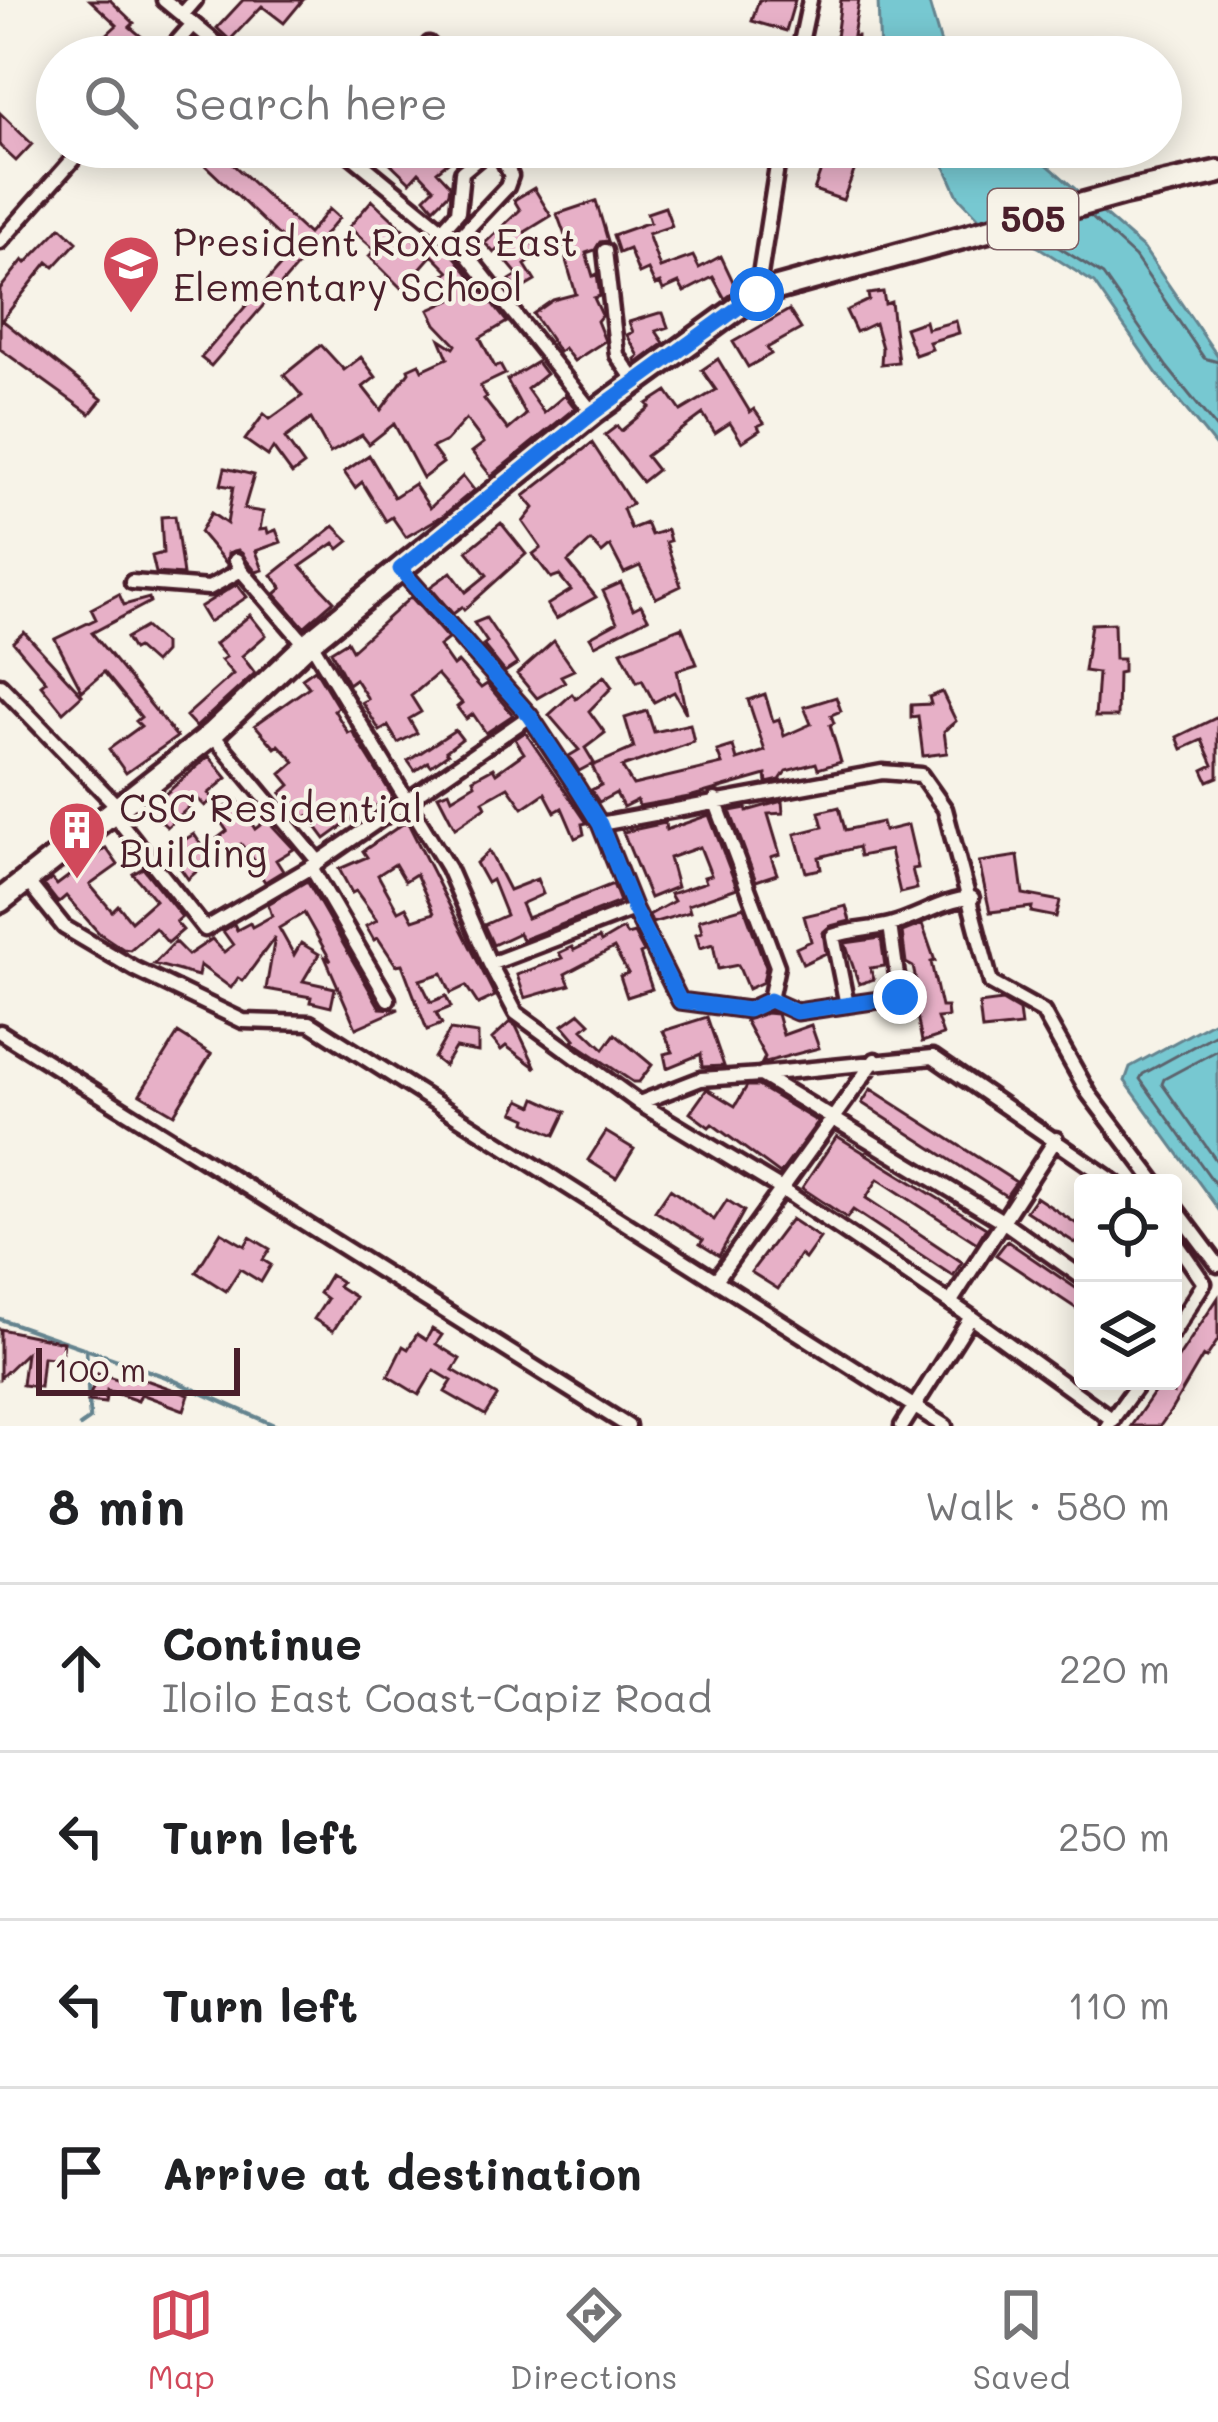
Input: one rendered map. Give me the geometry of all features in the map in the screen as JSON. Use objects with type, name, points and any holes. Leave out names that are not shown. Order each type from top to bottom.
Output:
[{"type":"main road","name":"505","points":[[0,901],[212,734],[308,643],[593,413],[757,294],[1218,172]]},
{"type":"street","points":[[164,0],[208,36]]},
{"type":"street","points":[[177,36],[195,0]]},
{"type":"street","points":[[802,36],[810,0]]},
{"type":"street","points":[[0,242],[65,168]]},
{"type":"street","points":[[367,168],[456,241],[593,413]]},
{"type":"street","points":[[442,230],[458,212],[462,172],[467,168]]},
{"type":"street","points":[[456,241],[507,187],[511,176],[507,168]]},
{"type":"street","points":[[757,294],[777,168]]},
{"type":"street","points":[[605,251],[617,355],[635,381]]},
{"type":"street","points":[[132,582],[208,588],[238,565],[308,643],[448,868],[516,1013],[639,1102],[782,1190],[971,1317],[1110,1423],[1134,1390]]},
{"type":"street","points":[[400,569],[530,716],[600,824],[634,909],[680,1001],[748,1010],[770,1000],[796,1012],[900,997],[890,926]]},
{"type":"street","points":[[0,685],[115,809],[205,929],[315,864],[530,716]]},
{"type":"street","points":[[212,734],[315,864],[388,999]]},
{"type":"street","points":[[600,824],[882,772],[921,775],[945,808],[991,983],[1042,1012],[1089,1094],[1149,1174]]},
{"type":"street","points":[[715,800],[776,966],[770,1000]]},
{"type":"street","points":[[27,881],[64,927],[243,1021],[310,1024],[945,1426]]},
{"type":"street","points":[[848,1004],[833,936],[890,926],[956,899],[971,898]]},
{"type":"street","points":[[490,964],[634,909]]},
{"type":"street","points":[[0,1032],[628,1426]]},
{"type":"street","points":[[639,1102],[701,1079],[933,1057],[1104,1174]]},
{"type":"street","points":[[716,1280],[875,1060]]},
{"type":"street","points":[[761,1075],[1004,1222],[1074,1272]]},
{"type":"street","points":[[950,1303],[1057,1139]]},
{"type":"street","points":[[1182,1217],[1218,1265]]},
{"type":"street","points":[[1182,1251],[1204,1283],[1182,1318]]},
{"type":"street","points":[[902,1426],[971,1317]]},
{"type":"water","points":[[878,0],[928,0],[939,36],[879,36]]},
{"type":"water","points":[[945,168],[1051,168],[1144,249],[1218,357],[1218,449],[1158,375],[1094,283],[1040,248],[979,218],[958,196]]},
{"type":"water","points":[[1218,1019],[1218,1209],[1125,1081],[1130,1067]]},
{"type":"building","points":[[90,0],[110,0],[141,36],[105,36],[117,25]]},
{"type":"building","points":[[243,0],[303,0],[284,23],[262,6],[234,36],[217,28]]},
{"type":"building","points":[[759,0],[795,0],[786,31],[752,21]]},
{"type":"building","points":[[841,0],[859,0],[853,36],[836,36]]},
{"type":"building","points":[[0,113],[32,144],[16,161],[0,146]]},
{"type":"building","points":[[208,168],[237,168],[308,234],[329,209],[339,218],[211,366],[201,358],[294,250]]},
{"type":"building","points":[[395,168],[441,168],[437,171],[450,185],[449,193],[434,208],[425,197],[434,188],[419,172],[410,182]]},
{"type":"building","points":[[822,168],[855,168],[843,200],[814,190]]},
{"type":"building","points":[[534,188],[551,216],[525,232],[540,254],[525,265],[535,281],[518,291],[510,280],[518,275],[485,243],[520,210],[514,200]]},
{"type":"building","points":[[372,200],[421,246],[432,235],[448,248],[507,322],[480,338],[495,367],[500,365],[505,374],[480,386],[484,399],[508,430],[526,415],[507,380],[537,362],[546,374],[527,389],[544,413],[565,395],[575,408],[491,476],[472,452],[484,443],[466,419],[446,441],[432,448],[443,463],[423,478],[394,424],[369,444],[362,435],[330,453],[311,419],[285,438],[304,465],[292,474],[273,448],[268,456],[245,440],[264,414],[270,419],[302,396],[284,375],[321,345],[344,370],[361,357],[376,377],[363,387],[381,410],[408,369],[419,364],[422,370],[448,358],[440,339],[456,345],[429,310],[458,297],[442,277],[449,272],[432,255],[418,271],[426,279],[409,296],[369,256],[375,250],[349,227]]},
{"type":"building","points":[[596,201],[608,241],[586,253],[593,276],[597,274],[600,296],[594,298],[605,341],[574,361],[564,348],[559,352],[533,314],[553,300],[576,294],[557,214]]},
{"type":"building","points":[[665,207],[672,226],[648,234],[660,268],[693,256],[699,268],[721,256],[737,290],[725,299],[713,277],[684,292],[679,283],[663,290],[648,270],[639,274],[629,249],[619,253],[613,235],[650,222],[647,213]]},
{"type":"building","points":[[61,227],[77,242],[54,267],[48,262],[2,320],[102,399],[90,414],[0,349],[0,289],[23,260],[26,263]]},
{"type":"building","points":[[883,292],[885,304],[891,302],[898,362],[881,364],[875,323],[856,332],[846,311],[869,300],[868,294]]},
{"type":"building","points":[[789,310],[801,329],[767,348],[771,354],[748,367],[733,342]]},
{"type":"building","points":[[659,313],[668,327],[656,331],[664,343],[637,363],[639,356],[627,335],[633,332],[629,322]]},
{"type":"building","points":[[925,321],[927,329],[956,321],[959,333],[929,342],[932,349],[915,355],[905,328]]},
{"type":"building","points":[[718,359],[750,412],[754,409],[764,423],[758,426],[760,430],[742,442],[730,423],[715,433],[703,414],[646,456],[657,470],[642,482],[605,435],[617,426],[621,431],[667,391],[681,411],[716,390],[702,370]]},
{"type":"building","points":[[592,443],[632,504],[623,509],[631,529],[646,523],[651,535],[667,530],[670,541],[666,542],[681,586],[656,598],[640,566],[624,573],[610,546],[602,553],[591,541],[568,562],[596,597],[556,619],[547,605],[571,590],[559,575],[551,578],[533,554],[541,548],[523,522],[534,508],[524,496]]},
{"type":"building","points":[[369,455],[394,497],[414,484],[430,508],[463,476],[474,490],[406,537],[392,517],[386,521],[362,482],[355,488],[344,472]]},
{"type":"building","points":[[225,468],[254,475],[244,509],[263,512],[260,530],[276,530],[281,542],[256,551],[263,570],[256,572],[238,550],[228,553],[227,564],[200,532],[211,513],[227,524],[233,487],[221,485]]},
{"type":"building","points":[[175,516],[183,575],[156,573],[152,556],[163,553],[161,517]]},
{"type":"building","points":[[501,523],[526,554],[464,610],[453,614],[430,587],[451,572],[466,592],[487,575],[467,551]]},
{"type":"building","points":[[334,526],[349,541],[339,549],[334,543],[301,566],[334,601],[304,627],[275,594],[282,588],[272,575]]},
{"type":"building","points":[[621,583],[633,609],[641,605],[648,618],[595,645],[590,637],[617,622],[603,591]]},
{"type":"building","points":[[237,584],[247,597],[209,622],[200,607]]},
{"type":"building","points":[[119,594],[124,605],[149,598],[150,602],[92,633],[177,737],[126,773],[109,749],[141,726],[136,721],[141,717],[104,672],[82,691],[55,639],[96,619],[91,609]]},
{"type":"building","points":[[411,597],[448,639],[439,646],[453,666],[458,662],[481,688],[487,684],[513,715],[486,733],[473,714],[466,719],[457,707],[462,703],[437,674],[411,696],[421,712],[409,719],[417,733],[398,743],[388,726],[380,731],[362,702],[368,699],[355,679],[348,684],[331,651],[347,641],[352,650]]},
{"type":"building","points":[[250,615],[266,635],[242,656],[255,673],[196,727],[186,716],[233,674],[215,644]]},
{"type":"building","points":[[486,618],[517,664],[505,672],[483,645],[487,642],[474,623]]},
{"type":"building","points":[[1114,623],[1115,659],[1123,659],[1117,717],[1095,717],[1098,673],[1084,671],[1091,624]]},
{"type":"building","points":[[145,627],[164,644],[164,652],[154,663],[137,648],[133,650],[126,638]]},
{"type":"building","points":[[682,627],[697,664],[677,670],[686,713],[674,692],[654,702],[621,651]]},
{"type":"building","points":[[24,632],[82,695],[63,712],[41,685],[46,681],[13,642]]},
{"type":"building","points":[[554,641],[574,670],[561,676],[565,682],[537,698],[517,674]]},
{"type":"building","points":[[315,669],[348,733],[352,731],[393,797],[325,839],[308,816],[281,793],[290,785],[281,774],[295,762],[255,725],[309,687],[302,678]]},
{"type":"building","points":[[604,676],[612,687],[589,711],[605,733],[585,748],[594,763],[579,771],[569,756],[579,750],[549,715],[572,694],[576,699]]},
{"type":"building","points":[[942,692],[956,721],[944,731],[947,753],[923,756],[918,716],[911,717],[911,705],[931,704],[929,697]]},
{"type":"building","points":[[765,694],[773,721],[779,719],[784,736],[811,724],[804,707],[836,697],[841,711],[831,715],[834,723],[830,725],[841,762],[786,771],[780,780],[767,783],[766,775],[639,806],[637,800],[623,807],[616,793],[599,802],[591,790],[601,785],[592,766],[634,748],[625,718],[647,711],[654,732],[690,724],[694,742],[622,767],[633,785],[722,764],[717,751],[733,746],[737,760],[765,751],[748,700]]},
{"type":"building","points":[[1218,717],[1218,777],[1208,781],[1203,770],[1213,765],[1202,740],[1182,749],[1177,737]]},
{"type":"building","points":[[455,730],[462,739],[448,754],[415,771],[408,761]]},
{"type":"building","points":[[525,732],[587,823],[582,824],[584,834],[575,838],[562,808],[555,812],[545,793],[523,808],[508,787],[483,801],[486,807],[455,828],[438,795],[449,791],[452,798],[475,784],[473,779],[493,768],[496,773],[524,753],[515,739]]},
{"type":"building","points":[[209,756],[227,778],[209,793],[213,799],[205,806],[198,799],[167,827],[148,809]]},
{"type":"building","points":[[237,800],[255,829],[267,820],[294,849],[276,860],[283,871],[265,882],[241,844],[226,856],[221,850],[188,879],[174,859],[187,851],[181,842],[194,834],[204,849],[227,831],[215,813]]},
{"type":"building","points":[[782,801],[783,813],[768,814],[780,854],[771,857],[777,874],[756,881],[730,811]]},
{"type":"building","points":[[839,807],[845,830],[882,822],[884,831],[908,825],[918,868],[912,869],[917,889],[900,893],[890,850],[860,856],[858,847],[819,857],[821,869],[806,872],[795,834],[823,827],[819,812]]},
{"type":"building","points":[[709,815],[737,888],[688,905],[690,912],[652,923],[649,915],[674,901],[670,894],[706,882],[704,877],[711,875],[700,847],[669,858],[677,887],[650,898],[623,832],[665,823],[666,830]]},
{"type":"building","points":[[407,821],[495,996],[478,1004],[466,986],[451,993],[442,973],[420,980],[431,1002],[446,996],[451,1007],[436,1013],[442,1024],[427,1030],[402,964],[396,965],[378,938],[374,940],[366,926],[377,920],[356,891],[352,893],[339,869],[367,857],[363,851]],"holes":[[[395,864],[405,881],[416,874],[434,913],[413,920],[406,907],[398,911],[378,875]]]},
{"type":"building","points":[[106,848],[118,865],[90,885],[112,911],[118,905],[131,921],[155,900],[133,874],[143,868],[182,917],[176,922],[183,930],[168,943],[155,928],[130,950],[123,949],[99,933],[66,896],[58,903],[44,885],[52,879],[57,885]]},
{"type":"building","points":[[489,851],[509,890],[537,879],[543,894],[521,904],[527,918],[613,884],[620,902],[522,940],[519,933],[493,945],[484,925],[506,915],[492,880],[487,883],[476,863]]},
{"type":"building","points":[[1018,856],[1023,894],[1060,901],[1056,917],[1031,912],[1032,907],[990,912],[979,862]]},
{"type":"building","points":[[307,881],[380,1008],[399,1009],[356,1028],[325,957],[331,961],[304,913],[279,928],[294,955],[301,943],[319,954],[303,981],[335,988],[331,1007],[310,1002],[311,997],[266,989],[275,937],[243,981],[238,978],[231,988],[200,965],[198,976],[154,964],[175,942],[188,955],[212,939],[224,952],[233,945],[223,931],[234,924],[237,930],[250,923],[252,927],[272,916],[268,904]]},
{"type":"building","points":[[846,906],[850,921],[823,932],[826,953],[803,964],[796,948],[811,941],[804,916]]},
{"type":"building","points":[[744,907],[766,967],[763,982],[748,989],[738,965],[718,969],[713,944],[700,948],[696,934],[702,932],[699,920]]},
{"type":"building","points":[[922,924],[935,961],[931,962],[941,1007],[947,1007],[948,1017],[937,1018],[943,1035],[922,1042],[914,999],[920,998],[913,967],[906,963],[902,932]]},
{"type":"building","points":[[623,929],[627,935],[634,933],[644,952],[640,954],[652,989],[627,997],[620,976],[628,973],[614,948],[565,974],[570,985],[525,998],[517,975],[562,958],[559,953],[572,947],[599,938],[601,942]]},
{"type":"building","points":[[881,938],[885,966],[870,968],[874,979],[859,984],[845,943]]},
{"type":"building","points":[[1002,1001],[1019,1011],[1021,1026],[982,1030],[979,1004]]},
{"type":"building","points":[[580,1013],[590,1023],[583,1029],[604,1049],[615,1034],[652,1065],[639,1082],[572,1041],[563,1025]]},
{"type":"building","points":[[777,1014],[783,1035],[811,1025],[819,1048],[762,1063],[765,1057],[745,1020]]},
{"type":"building","points":[[707,1017],[724,1066],[702,1067],[701,1054],[667,1068],[664,1054],[673,1052],[663,1031]]},
{"type":"building","points":[[510,1022],[536,1068],[506,1046],[501,1050],[492,1039]]},
{"type":"building","points":[[450,1030],[478,1034],[478,1052],[455,1048],[444,1066],[434,1058]]},
{"type":"building","points":[[178,1033],[211,1054],[174,1114],[140,1094]]},
{"type":"building","points":[[747,1086],[758,1086],[818,1122],[780,1174],[690,1113],[707,1089],[735,1106]]},
{"type":"building","points":[[871,1089],[1016,1182],[1006,1196],[862,1103]]},
{"type":"building","points":[[536,1098],[566,1112],[555,1135],[514,1112],[520,1100],[533,1106]]},
{"type":"building","points":[[606,1132],[634,1149],[616,1178],[588,1160]]},
{"type":"building","points":[[837,1136],[986,1228],[977,1243],[878,1179],[866,1198],[962,1262],[953,1276],[853,1210],[847,1218],[802,1188]]},
{"type":"building","points":[[670,1189],[714,1220],[727,1200],[744,1211],[719,1256],[700,1244],[703,1240],[655,1211]]},
{"type":"building","points":[[1036,1197],[1074,1222],[1074,1242],[1026,1211]]},
{"type":"building","points":[[791,1219],[820,1238],[805,1259],[800,1255],[778,1289],[751,1272]]},
{"type":"building","points":[[221,1232],[245,1246],[250,1237],[270,1249],[263,1260],[271,1265],[261,1282],[240,1269],[226,1291],[196,1272]]},
{"type":"building","points":[[1007,1241],[1074,1287],[1074,1307],[996,1255]]},
{"type":"building","points":[[330,1275],[355,1297],[333,1331],[314,1319],[327,1299],[319,1293]]},
{"type":"building","points":[[1218,1298],[1218,1340],[1203,1356],[1170,1412],[1160,1426],[1131,1426],[1156,1390],[1182,1390],[1182,1352]]},
{"type":"building","points":[[0,1329],[63,1342],[61,1359],[43,1357],[40,1387],[22,1385],[26,1353],[0,1378]]},
{"type":"building","points":[[432,1329],[442,1335],[436,1344],[460,1359],[453,1370],[497,1396],[485,1415],[445,1392],[452,1381],[434,1370],[419,1395],[388,1376],[403,1346],[408,1349],[417,1334],[426,1340]]},
{"type":"building","points":[[123,1372],[189,1395],[184,1410],[141,1394],[138,1401],[107,1390],[105,1403],[88,1401],[98,1373],[120,1380]]},
{"type":"waterway","points":[[0,1319],[166,1377],[276,1426]]},
{"type":"waterway","points":[[80,1426],[90,1419],[86,1349]]},
{"type":"place","name":"President Roxas East Elementary School","points":[[131,315]]},
{"type":"place","name":"CSC Residential Building","points":[[77,881]]},
{"type":"route","points":[[757,294],[593,413],[400,569],[530,716],[573,781],[600,824],[634,909],[680,1001],[748,1010],[770,1000],[796,1012],[900,997]]}]
